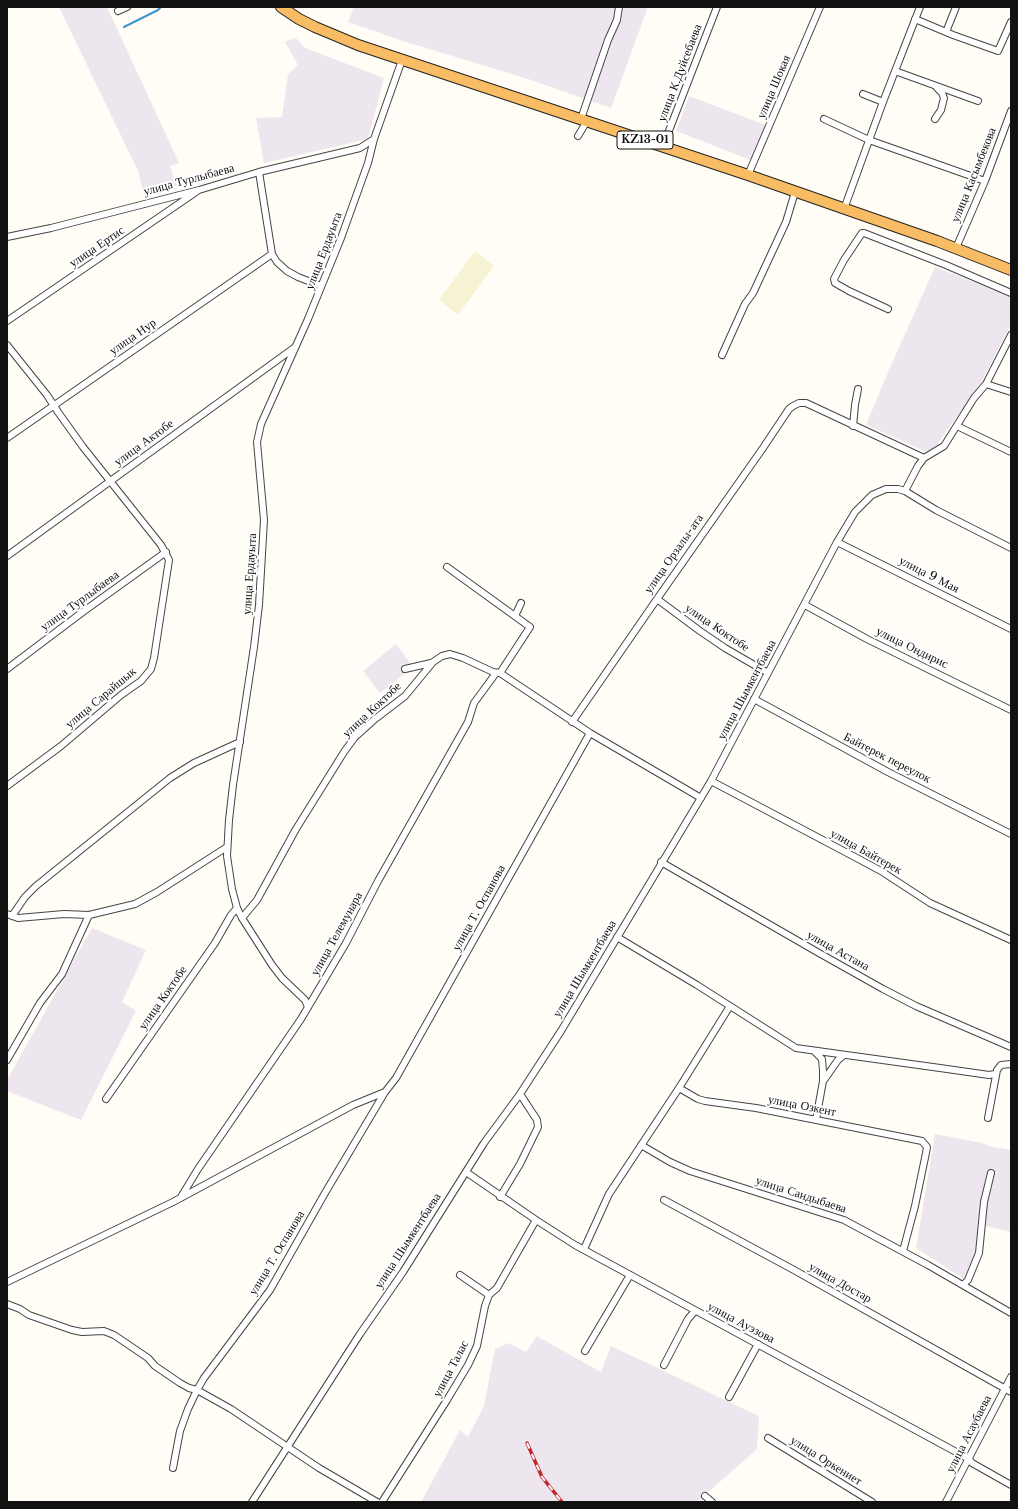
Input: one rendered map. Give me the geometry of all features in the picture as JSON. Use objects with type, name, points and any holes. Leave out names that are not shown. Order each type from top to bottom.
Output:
[{"type":"highway","name":"KZ13-01","points":[[281,7],[299,19],[335,37],[748,175],[956,248],[1011,270]]},
{"type":"street","points":[[118,11],[127,7]]},
{"type":"street","points":[[578,136],[608,40],[617,20],[619,7]]},
{"type":"street","name":"улица К.Дуйсебаева","points":[[663,146],[717,7]]},
{"type":"street","name":"улица Шокая","points":[[748,175],[820,7]]},
{"type":"street","points":[[844,209],[920,7]]},
{"type":"street","points":[[946,32],[956,7]]},
{"type":"street","points":[[915,19],[998,51],[1011,22]]},
{"type":"street","name":"улица Ердауыта","points":[[308,1007],[305,1000],[282,978],[272,965],[242,918],[237,908],[228,867],[227,847],[233,786],[254,647],[261,578],[264,520],[257,442],[261,424],[295,348],[352,209],[368,163],[374,139],[402,60]]},
{"type":"street","points":[[895,71],[978,101]]},
{"type":"street","points":[[931,84],[942,93],[944,98],[941,110],[935,119]]},
{"type":"street","points":[[863,94],[883,102]]},
{"type":"street","name":"улица Касымбекова","points":[[956,248],[985,181],[1011,111]]},
{"type":"street","points":[[824,119],[869,140],[985,181]]},
{"type":"street","name":"улица Турлыбаева","points":[[7,237],[51,228],[199,190],[259,172],[360,148],[374,139]]},
{"type":"street","points":[[259,172],[272,254],[287,271],[321,286]]},
{"type":"street","name":"улица Ертис","points":[[7,321],[199,190]]},
{"type":"street","points":[[722,355],[744,304],[753,293],[786,222],[795,192]]},
{"type":"street","points":[[888,309],[835,283],[834,279],[844,260],[862,233],[946,265],[1011,293]]},
{"type":"street","name":"улица Нур","points":[[7,438],[272,254]]},
{"type":"street","points":[[1011,335],[986,384],[974,398],[944,446],[924,458],[918,466],[905,491],[936,510],[1011,548]]},
{"type":"street","points":[[7,345],[54,404],[58,412],[84,447],[166,552]]},
{"type":"street","name":"улица Актобе","points":[[7,556],[295,348]]},
{"type":"street","points":[[986,384],[1011,392]]},
{"type":"street","points":[[858,389],[854,405],[853,426],[924,458]]},
{"type":"street","name":"улица Орзалы-ата","points":[[572,722],[656,598],[789,409],[798,403],[806,403],[853,426]]},
{"type":"street","points":[[957,426],[1011,452]]},
{"type":"street","name":"улица Шымкентбаева","points":[[252,1502],[466,1172],[520,1094],[560,1031],[711,781],[837,542],[855,512],[872,495],[879,491],[893,488],[905,491]]},
{"type":"street","name":"улица 9 Мая","points":[[837,542],[1011,629]]},
{"type":"street","name":"улица Турлыбаева","points":[[7,669],[166,552]]},
{"type":"street","name":"улица Сарайшык","points":[[7,786],[61,746],[121,695],[140,681],[151,670],[168,568],[169,560],[166,552]]},
{"type":"street","points":[[446,567],[515,616],[521,603]]},
{"type":"street","name":"улица Коктобе","points":[[656,598],[706,635],[768,673]]},
{"type":"street","name":"улица Ондирис","points":[[805,605],[1011,710]]},
{"type":"street","name":"улица Телемунара","points":[[181,1197],[198,1168],[301,1020],[346,943],[378,881],[468,722],[474,703],[502,668],[530,627],[515,616]]},
{"type":"street","name":"улица Коктобе","points":[[242,918],[257,900],[296,829],[355,737],[405,696],[431,664],[442,656],[450,654],[498,673],[572,722],[701,798]]},
{"type":"street","points":[[405,669],[431,664]]},
{"type":"street","name":"Байтерек переулок","points":[[754,699],[888,772],[1011,834]]},
{"type":"street","name":"улица Т. Оспанова","points":[[173,1468],[180,1431],[197,1390],[204,1378],[270,1290],[385,1092],[396,1078],[590,733]]},
{"type":"street","points":[[227,847],[157,892],[135,904],[89,915],[64,914],[18,918],[10,915],[36,886],[170,778],[194,763],[240,742]]},
{"type":"street","name":"улица Байтерек","points":[[711,781],[881,871],[930,903],[1011,940]]},
{"type":"street","name":"улица Астана","points":[[661,862],[883,989],[916,1006],[1011,1047]]},
{"type":"street","name":"улица Коктобе","points":[[106,1099],[215,943],[237,908]]},
{"type":"street","points":[[7,1060],[40,1003],[62,974],[89,915]]},
{"type":"street","points":[[617,937],[796,1048],[989,1075],[996,1074]]},
{"type":"street","points":[[584,1249],[609,1194],[679,1088],[730,1006]]},
{"type":"street","points":[[813,1050],[822,1059],[823,1081],[816,1120]]},
{"type":"street","points":[[823,1081],[838,1060],[844,1055]]},
{"type":"street","points":[[988,1118],[996,1074],[1001,1065],[1011,1064]]},
{"type":"street","name":"улица Озкент","points":[[679,1088],[698,1099],[705,1101],[756,1108],[922,1141],[927,1147],[926,1154],[915,1206],[903,1251]]},
{"type":"street","points":[[7,1282],[173,1202],[281,1145],[352,1105],[385,1092]]},
{"type":"street","points":[[500,1197],[520,1164],[538,1127],[537,1120],[520,1094]]},
{"type":"street","name":"улица Сандыбаева","points":[[641,1145],[670,1162],[690,1171],[838,1217],[903,1251],[1011,1313]]},
{"type":"street","name":"улица Ауэзова","points":[[466,1172],[500,1197],[584,1249],[695,1311],[787,1359],[969,1459],[972,1463],[1011,1485]]},
{"type":"street","points":[[963,1285],[968,1280],[979,1253],[984,1202],[991,1173]]},
{"type":"street","name":"улица Достар","points":[[664,1200],[794,1270],[1011,1392]]},
{"type":"street","name":"улица Талас","points":[[382,1502],[468,1366],[477,1346],[485,1306],[489,1295],[497,1288],[536,1220]]},
{"type":"street","points":[[460,1275],[489,1295]]},
{"type":"street","points":[[585,1351],[630,1275]]},
{"type":"street","points":[[7,1304],[20,1309],[29,1315],[72,1330],[82,1332],[104,1331],[114,1335],[148,1358],[155,1366],[189,1388],[197,1390],[230,1409],[319,1468],[377,1502]]},
{"type":"street","points":[[664,1365],[688,1319],[695,1311]]},
{"type":"street","points":[[729,1397],[758,1344]]},
{"type":"street","name":"улица Асаубаева","points":[[946,1502],[1011,1376]]},
{"type":"street","name":"улица Оркениет","points":[[768,1438],[872,1502]]},
{"type":"street","points":[[705,1496],[712,1502]]},
{"type":"shaded area","points":[[59,7],[107,7],[179,163],[170,166],[177,186],[144,195],[138,171]]},
{"type":"shaded area","points":[[354,7],[648,7],[611,108],[528,79],[403,41],[348,22]]},
{"type":"shaded area","points":[[296,38],[305,48],[384,78],[368,139],[264,163],[256,118],[282,117],[288,74],[298,65],[285,42]]},
{"type":"shaded area","points":[[689,96],[768,126],[753,161],[676,131]]},
{"type":"shaded area","points":[[475,251],[494,266],[458,315],[439,300]]},
{"type":"shaded area","points":[[935,267],[1011,296],[1011,324],[981,383],[933,450],[924,451],[866,425]]},
{"type":"shaded area","points":[[396,644],[413,667],[380,693],[363,671]]},
{"type":"shaded area","points":[[92,928],[146,950],[122,1002],[136,1011],[81,1120],[7,1091],[7,1080]]},
{"type":"shaded area","points":[[935,1134],[1011,1150],[1011,1232],[982,1225],[978,1259],[970,1283],[916,1248]]},
{"type":"shaded area","points":[[537,1336],[601,1372],[611,1346],[759,1416],[757,1449],[697,1502],[421,1502],[460,1430],[468,1437],[484,1406],[495,1349],[509,1343],[526,1352]]},
{"type":"waterway","points":[[124,27],[158,10],[161,7]]},
{"type":"railway","points":[[527,1443],[542,1477],[562,1502]]}]
